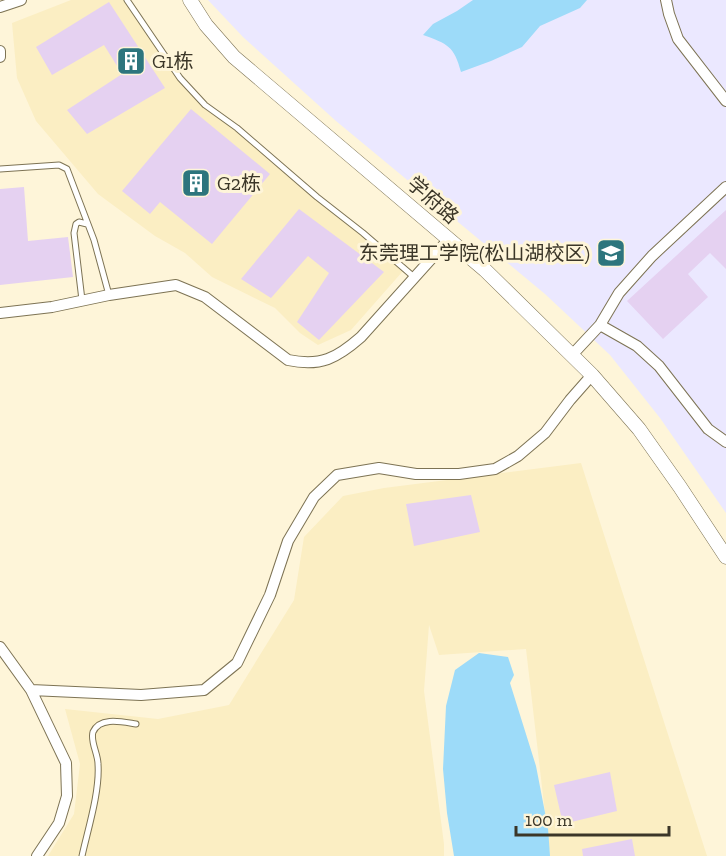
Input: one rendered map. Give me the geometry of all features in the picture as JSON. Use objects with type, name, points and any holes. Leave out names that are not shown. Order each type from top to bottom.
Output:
[{"type":"street","points":[[0,7],[21,0]]},
{"type":"street","name":"学府路","points":[[190,0],[206,25],[234,57],[485,270],[592,375],[653,448],[726,557]]},
{"type":"street","points":[[666,0],[678,39],[726,101]]},
{"type":"street","points":[[0,51],[0,57]]},
{"type":"street","points":[[572,355],[600,325],[619,293],[652,256],[726,187]]},
{"type":"street","points":[[0,314],[176,285],[212,301],[288,360],[315,363],[349,348],[361,337],[449,239]]},
{"type":"street","points":[[600,325],[637,346],[659,366],[708,429],[726,442]]},
{"type":"street","points":[[31,690],[141,695],[204,690],[237,663],[270,595],[288,541],[314,497],[337,475],[379,468],[416,474],[459,474],[495,469],[518,456],[545,433],[592,375]]},
{"type":"street","points":[[0,647],[31,690],[66,763],[67,796],[59,823],[37,856]]},
{"type":"lane","points":[[127,0],[180,78],[198,98],[414,277]]},
{"type":"lane","points":[[0,169],[59,165],[67,169],[94,240],[109,295]]},
{"type":"lane","points":[[80,204],[80,214],[74,233],[82,301]]},
{"type":"lane","points":[[76,224],[79,222],[87,224]]},
{"type":"lane","points":[[82,856],[99,775],[93,733],[99,726],[111,720],[136,724]]},
{"type":"shaded area","points":[[71,0],[125,0],[165,56],[214,114],[307,186],[403,271],[351,330],[318,345],[300,333],[275,308],[212,277],[185,253],[155,236],[98,194],[36,121],[17,78],[12,23]]},
{"type":"shaded area","name":"东莞理工学院(松山湖校区)","points":[[208,0],[726,0],[726,513],[660,418],[610,355],[545,294],[336,121],[243,37]]},
{"type":"shaded area","points":[[581,463],[707,856],[550,856],[526,649],[439,655],[429,625],[424,691],[444,856],[48,856],[74,814],[80,764],[65,709],[158,719],[229,705],[294,600],[304,537],[343,496],[384,488]]},
{"type":"water","points":[[473,0],[587,0],[580,8],[540,26],[522,47],[461,72],[456,57],[449,47],[423,35],[433,24]]},
{"type":"water","points":[[479,653],[508,657],[514,675],[510,683],[536,766],[548,828],[550,856],[454,856],[443,769],[446,706],[455,670]]},
{"type":"building","name":"G1栋","points":[[109,2],[165,88],[87,134],[67,110],[122,74],[104,45],[52,75],[36,47]]},
{"type":"building","name":"G2栋","points":[[191,109],[270,174],[212,244],[160,202],[150,214],[122,191]]},
{"type":"building","points":[[24,187],[28,241],[68,237],[73,277],[0,285],[0,189]]},
{"type":"building","points":[[299,209],[384,272],[319,340],[297,322],[329,273],[308,256],[271,298],[241,279]]},
{"type":"building","points":[[726,210],[726,269],[710,253],[688,274],[708,297],[663,339],[627,301]]},
{"type":"building","points":[[471,495],[480,532],[414,546],[406,504]]},
{"type":"building","points":[[610,772],[617,811],[563,824],[554,785]]},
{"type":"building","points":[[632,839],[635,856],[583,856],[582,849]]},
{"type":"place","name":"G1栋","points":[[131,61]]},
{"type":"place","name":"G2栋","points":[[196,183]]},
{"type":"place","name":"东莞理工学院(松山湖校区)","points":[[611,253]]}]
